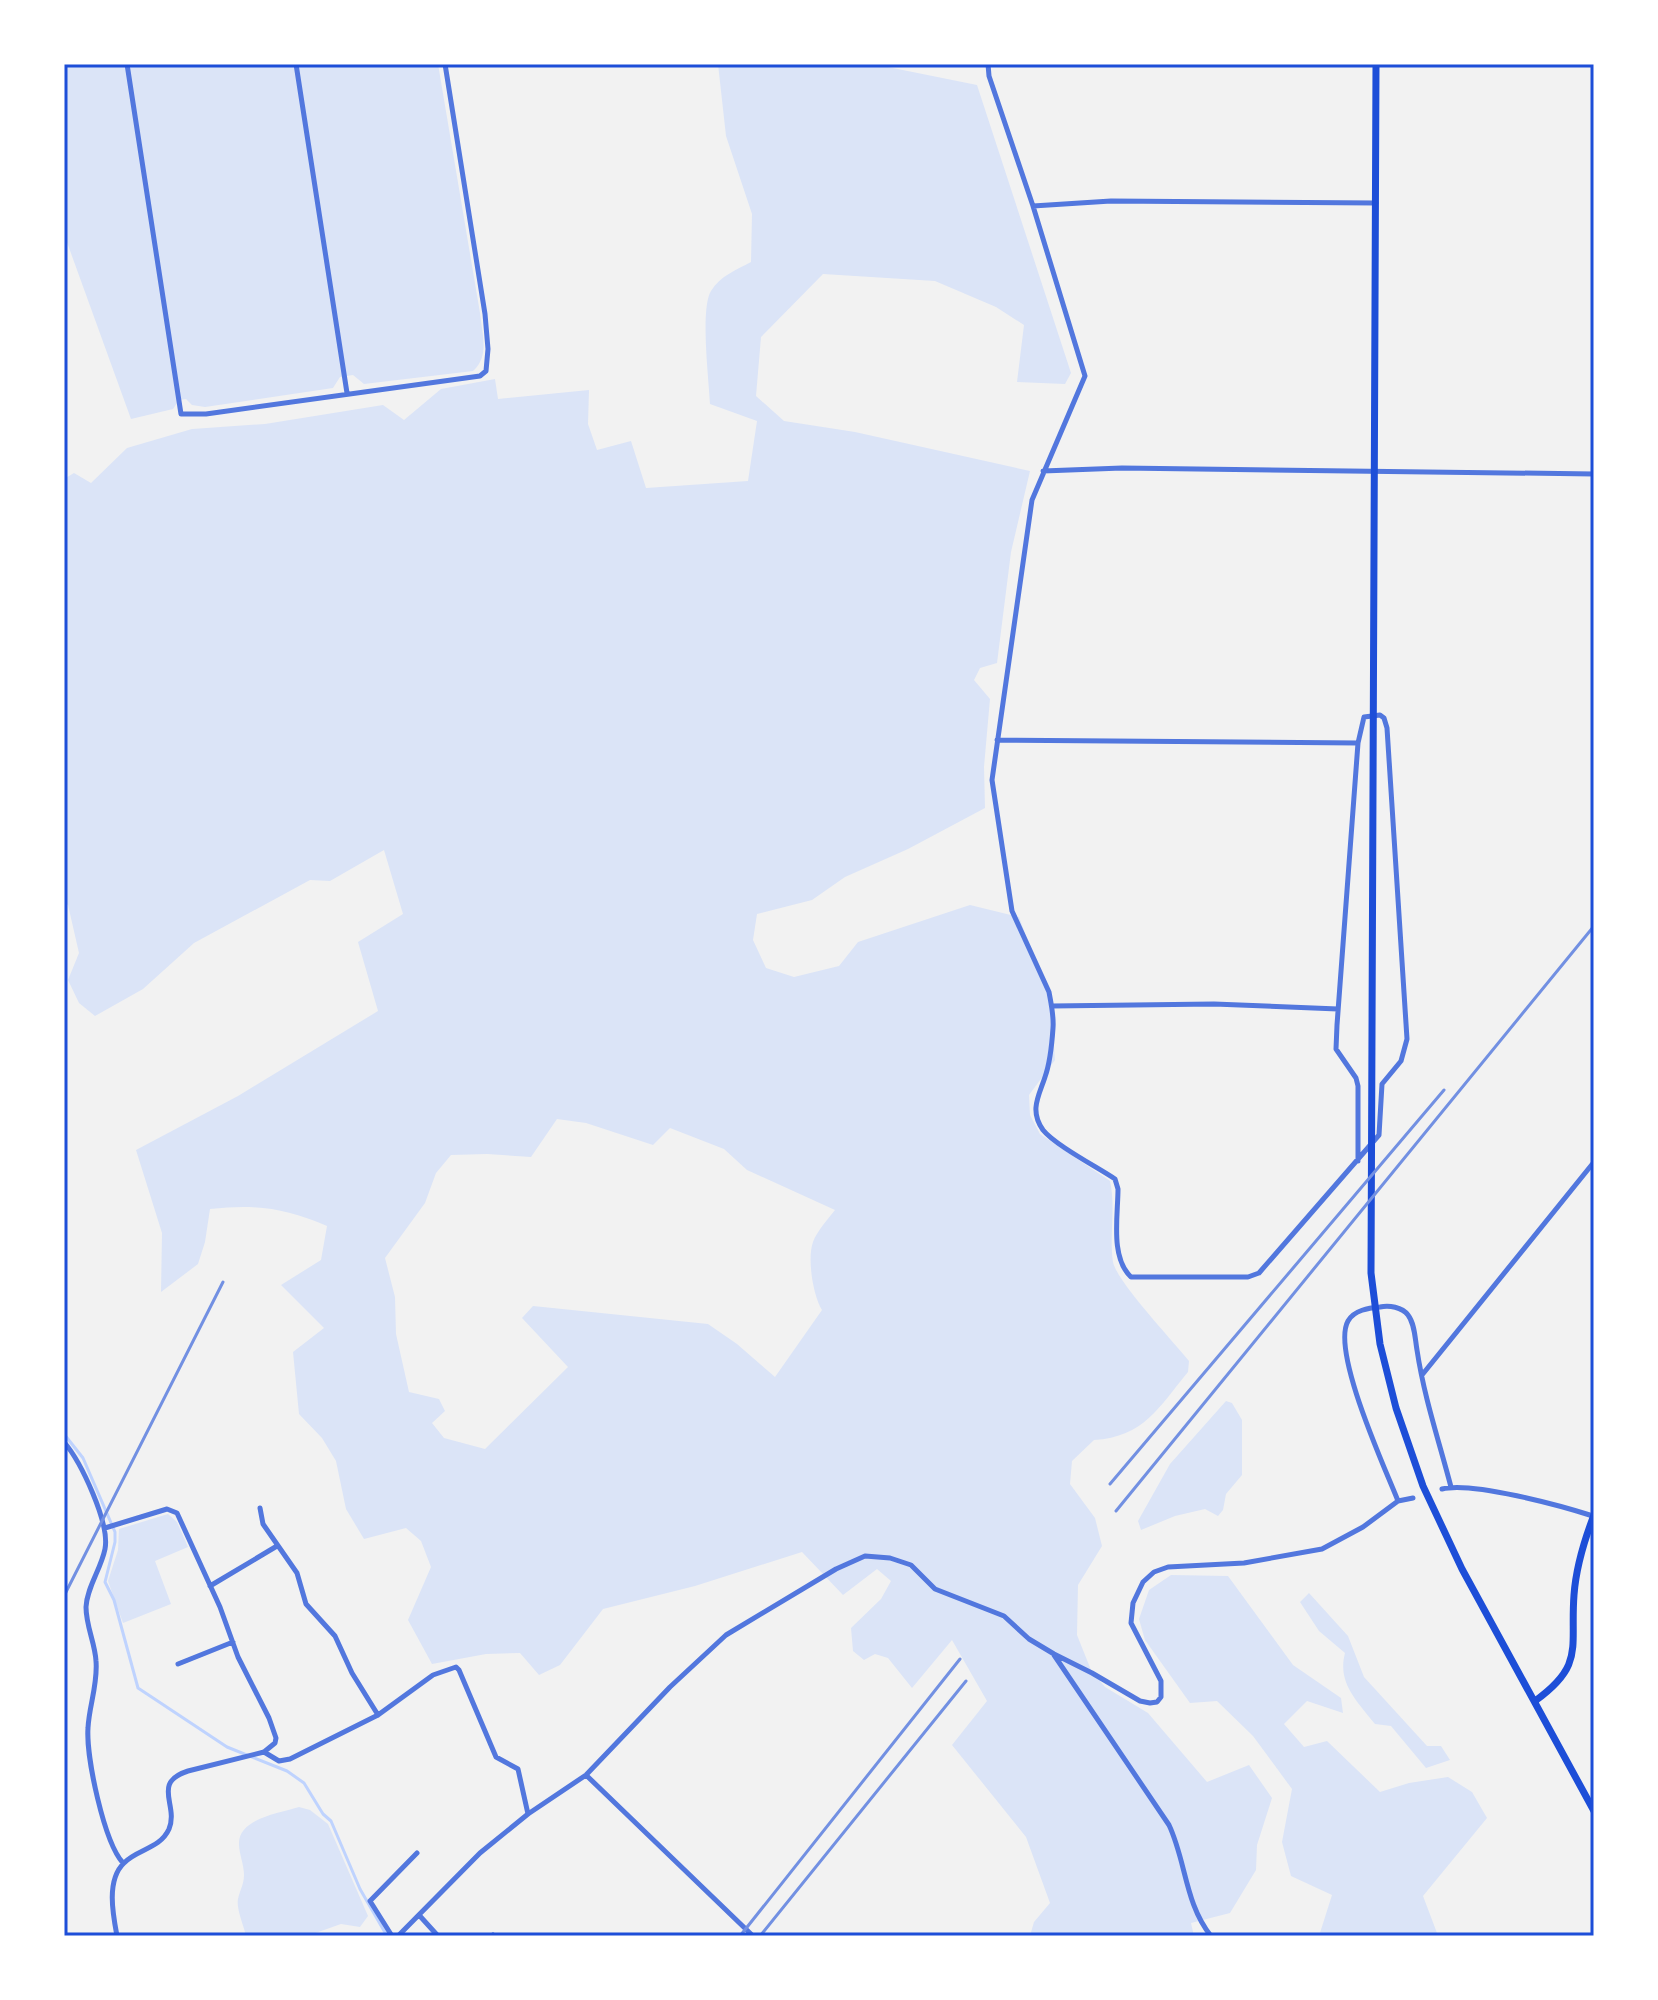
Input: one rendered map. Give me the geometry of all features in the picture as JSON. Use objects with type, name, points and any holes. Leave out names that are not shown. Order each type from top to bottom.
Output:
[{"type":"main road","points":[[1376,64],[1371,1273],[1380,1344],[1396,1408],[1423,1486],[1462,1569],[1594,1811]]},
{"type":"main road","points":[[1535,1701],[1558,1684],[1573,1654],[1576,1579],[1594,1516]]},
{"type":"street","points":[[127,64],[181,414],[206,414],[480,376],[486,371],[485,314],[445,64]]},
{"type":"street","points":[[296,64],[347,393]]},
{"type":"street","points":[[988,64],[989,76],[1085,376],[1032,500],[992,780],[1012,911],[1049,992],[1052,1006],[1045,1077],[1037,1093],[1035,1107],[1043,1129],[1049,1135],[1115,1179],[1118,1189],[1118,1255],[1122,1269],[1131,1277],[1248,1277],[1259,1273],[1358,1161],[1379,1135],[1382,1084],[1401,1061],[1407,1039],[1387,728],[1384,718],[1371,715],[1362,721],[1358,743],[1336,1049],[1358,1086],[1358,1161]]},
{"type":"street","points":[[1033,206],[1111,201],[1376,203]]},
{"type":"street","points":[[1042,471],[1122,468],[1594,474]]},
{"type":"street","points":[[997,740],[1358,743]]},
{"type":"street","points":[[1052,1006],[1214,1004],[1338,1009]]},
{"type":"street","points":[[1421,1375],[1594,1162]]},
{"type":"street","points":[[1398,1501],[1346,1357],[1344,1332],[1349,1318],[1362,1310],[1385,1306],[1407,1313],[1413,1324],[1421,1375],[1451,1487]]},
{"type":"street","points":[[64,1442],[80,1468],[105,1528],[105,1549],[86,1604],[86,1621],[97,1674],[87,1733],[90,1764],[110,1842],[123,1863]]},
{"type":"street","points":[[1442,1489],[1485,1490],[1594,1516]]},
{"type":"street","points":[[417,1853],[370,1901],[395,1936],[480,1853],[528,1814],[586,1775],[661,1695],[726,1635],[836,1569],[865,1556],[890,1558],[911,1565],[935,1589],[1004,1616],[1029,1639],[1054,1654],[1140,1701],[1150,1703],[1157,1702],[1161,1697],[1161,1681],[1131,1623],[1133,1603],[1143,1582],[1154,1572],[1168,1567],[1244,1563],[1322,1549],[1363,1527],[1398,1501],[1413,1498]]},
{"type":"street","points":[[260,1508],[263,1524],[297,1573],[306,1604],[335,1636],[352,1673],[378,1715]]},
{"type":"street","points":[[105,1528],[167,1509],[175,1510],[276,1732],[275,1743],[264,1752],[177,1774],[168,1790],[172,1813],[169,1829],[160,1841],[123,1863],[113,1889],[111,1903],[117,1936]]},
{"type":"street","points":[[210,1586],[277,1546]]},
{"type":"street","points":[[178,1664],[233,1642]]},
{"type":"street","points":[[1054,1654],[1169,1825],[1180,1847],[1189,1894],[1201,1924],[1211,1936]]},
{"type":"street","points":[[264,1752],[279,1761],[290,1759],[378,1715],[433,1675],[456,1667],[496,1757],[518,1769],[528,1814]]},
{"type":"street","points":[[586,1775],[753,1936]]},
{"type":"street","points":[[419,1915],[438,1936]]},
{"type":"shaded area","points":[[64,64],[438,64],[484,344],[478,365],[473,371],[364,384],[353,375],[340,377],[333,388],[205,407],[192,405],[186,399],[179,400],[173,409],[131,419],[64,234]]},
{"type":"shaded area","points":[[718,64],[873,64],[977,85],[1071,373],[1065,384],[1017,382],[1024,325],[996,307],[935,281],[823,274],[761,337],[756,396],[784,421],[855,432],[1030,471],[1011,552],[997,663],[980,668],[974,680],[990,699],[984,767],[985,808],[908,849],[845,877],[812,900],[757,914],[753,940],[766,968],[794,977],[839,966],[858,942],[970,905],[1019,917],[1051,1003],[1055,1060],[1029,1095],[1030,1115],[1040,1134],[1110,1181],[1113,1262],[1135,1297],[1189,1361],[1188,1372],[1149,1418],[1126,1433],[1094,1440],[1072,1461],[1070,1484],[1095,1518],[1102,1546],[1078,1585],[1077,1635],[1091,1670],[1105,1687],[1148,1713],[1207,1782],[1249,1765],[1272,1798],[1257,1845],[1256,1870],[1230,1913],[1191,1923],[1194,1936],[1030,1936],[1034,1922],[1050,1903],[1026,1837],[952,1745],[987,1701],[952,1640],[912,1688],[888,1658],[875,1654],[864,1660],[853,1651],[851,1628],[881,1599],[891,1581],[877,1569],[843,1595],[802,1552],[695,1586],[603,1609],[560,1665],[539,1675],[520,1653],[486,1654],[432,1664],[408,1620],[431,1567],[421,1541],[406,1528],[364,1539],[346,1509],[336,1461],[322,1438],[299,1414],[293,1352],[324,1328],[281,1285],[321,1260],[327,1226],[270,1209],[210,1209],[198,1264],[161,1292],[162,1233],[136,1150],[238,1096],[378,1011],[358,942],[403,914],[384,850],[330,881],[310,880],[194,943],[143,989],[95,1016],[79,1003],[68,980],[79,953],[68,905],[64,902],[64,479],[74,473],[91,483],[127,448],[192,429],[265,424],[383,405],[404,420],[441,389],[495,379],[498,399],[589,390],[588,424],[597,450],[631,441],[646,488],[748,481],[757,421],[710,404],[707,362],[706,313],[711,291],[724,277],[751,262],[752,214],[726,136]],"holes":[[[557,1119],[586,1123],[653,1145],[670,1128],[724,1149],[747,1170],[835,1210],[817,1234],[811,1249],[812,1277],[822,1310],[775,1377],[708,1324],[533,1306],[522,1318],[568,1367],[485,1449],[444,1438],[432,1423],[445,1411],[439,1399],[409,1392],[396,1334],[395,1297],[385,1258],[425,1203],[436,1173],[451,1155],[531,1157]]]},
{"type":"shaded area","points":[[1226,1401],[1232,1403],[1242,1420],[1242,1475],[1226,1494],[1223,1510],[1218,1516],[1205,1509],[1175,1516],[1141,1530],[1138,1521],[1170,1464]]},
{"type":"shaded area","points":[[168,1514],[177,1522],[188,1547],[155,1561],[171,1604],[123,1623],[108,1581],[118,1550],[119,1529]]},
{"type":"shaded area","points":[[1171,1575],[1228,1576],[1293,1665],[1341,1698],[1343,1713],[1307,1701],[1284,1724],[1304,1747],[1327,1741],[1380,1792],[1409,1783],[1448,1777],[1472,1792],[1487,1818],[1423,1896],[1437,1933],[1444,1936],[1319,1936],[1332,1895],[1291,1876],[1282,1842],[1292,1789],[1253,1736],[1217,1701],[1190,1703],[1145,1640],[1139,1619],[1149,1590]]},
{"type":"shaded area","points":[[1309,1593],[1348,1636],[1364,1677],[1427,1746],[1441,1746],[1450,1760],[1426,1768],[1391,1726],[1375,1724],[1346,1683],[1345,1653],[1319,1631],[1300,1602]]},
{"type":"shaded area","points":[[299,1807],[310,1810],[328,1824],[368,1916],[360,1927],[341,1924],[307,1936],[246,1936],[238,1903],[244,1875],[239,1848],[241,1835],[253,1822]]},
{"type":"waterway","points":[[64,1434],[83,1458],[115,1532],[105,1582],[114,1600],[138,1688],[227,1747],[287,1771],[304,1783],[323,1814],[331,1821],[360,1889],[387,1936]]},
{"type":"railway","points":[[1116,1511],[1594,926]]},
{"type":"railway","points":[[1110,1484],[1444,1090]]},
{"type":"railway","points":[[64,1596],[223,1282]]},
{"type":"railway","points":[[740,1936],[960,1659]]},
{"type":"railway","points":[[760,1936],[966,1681]]}]
